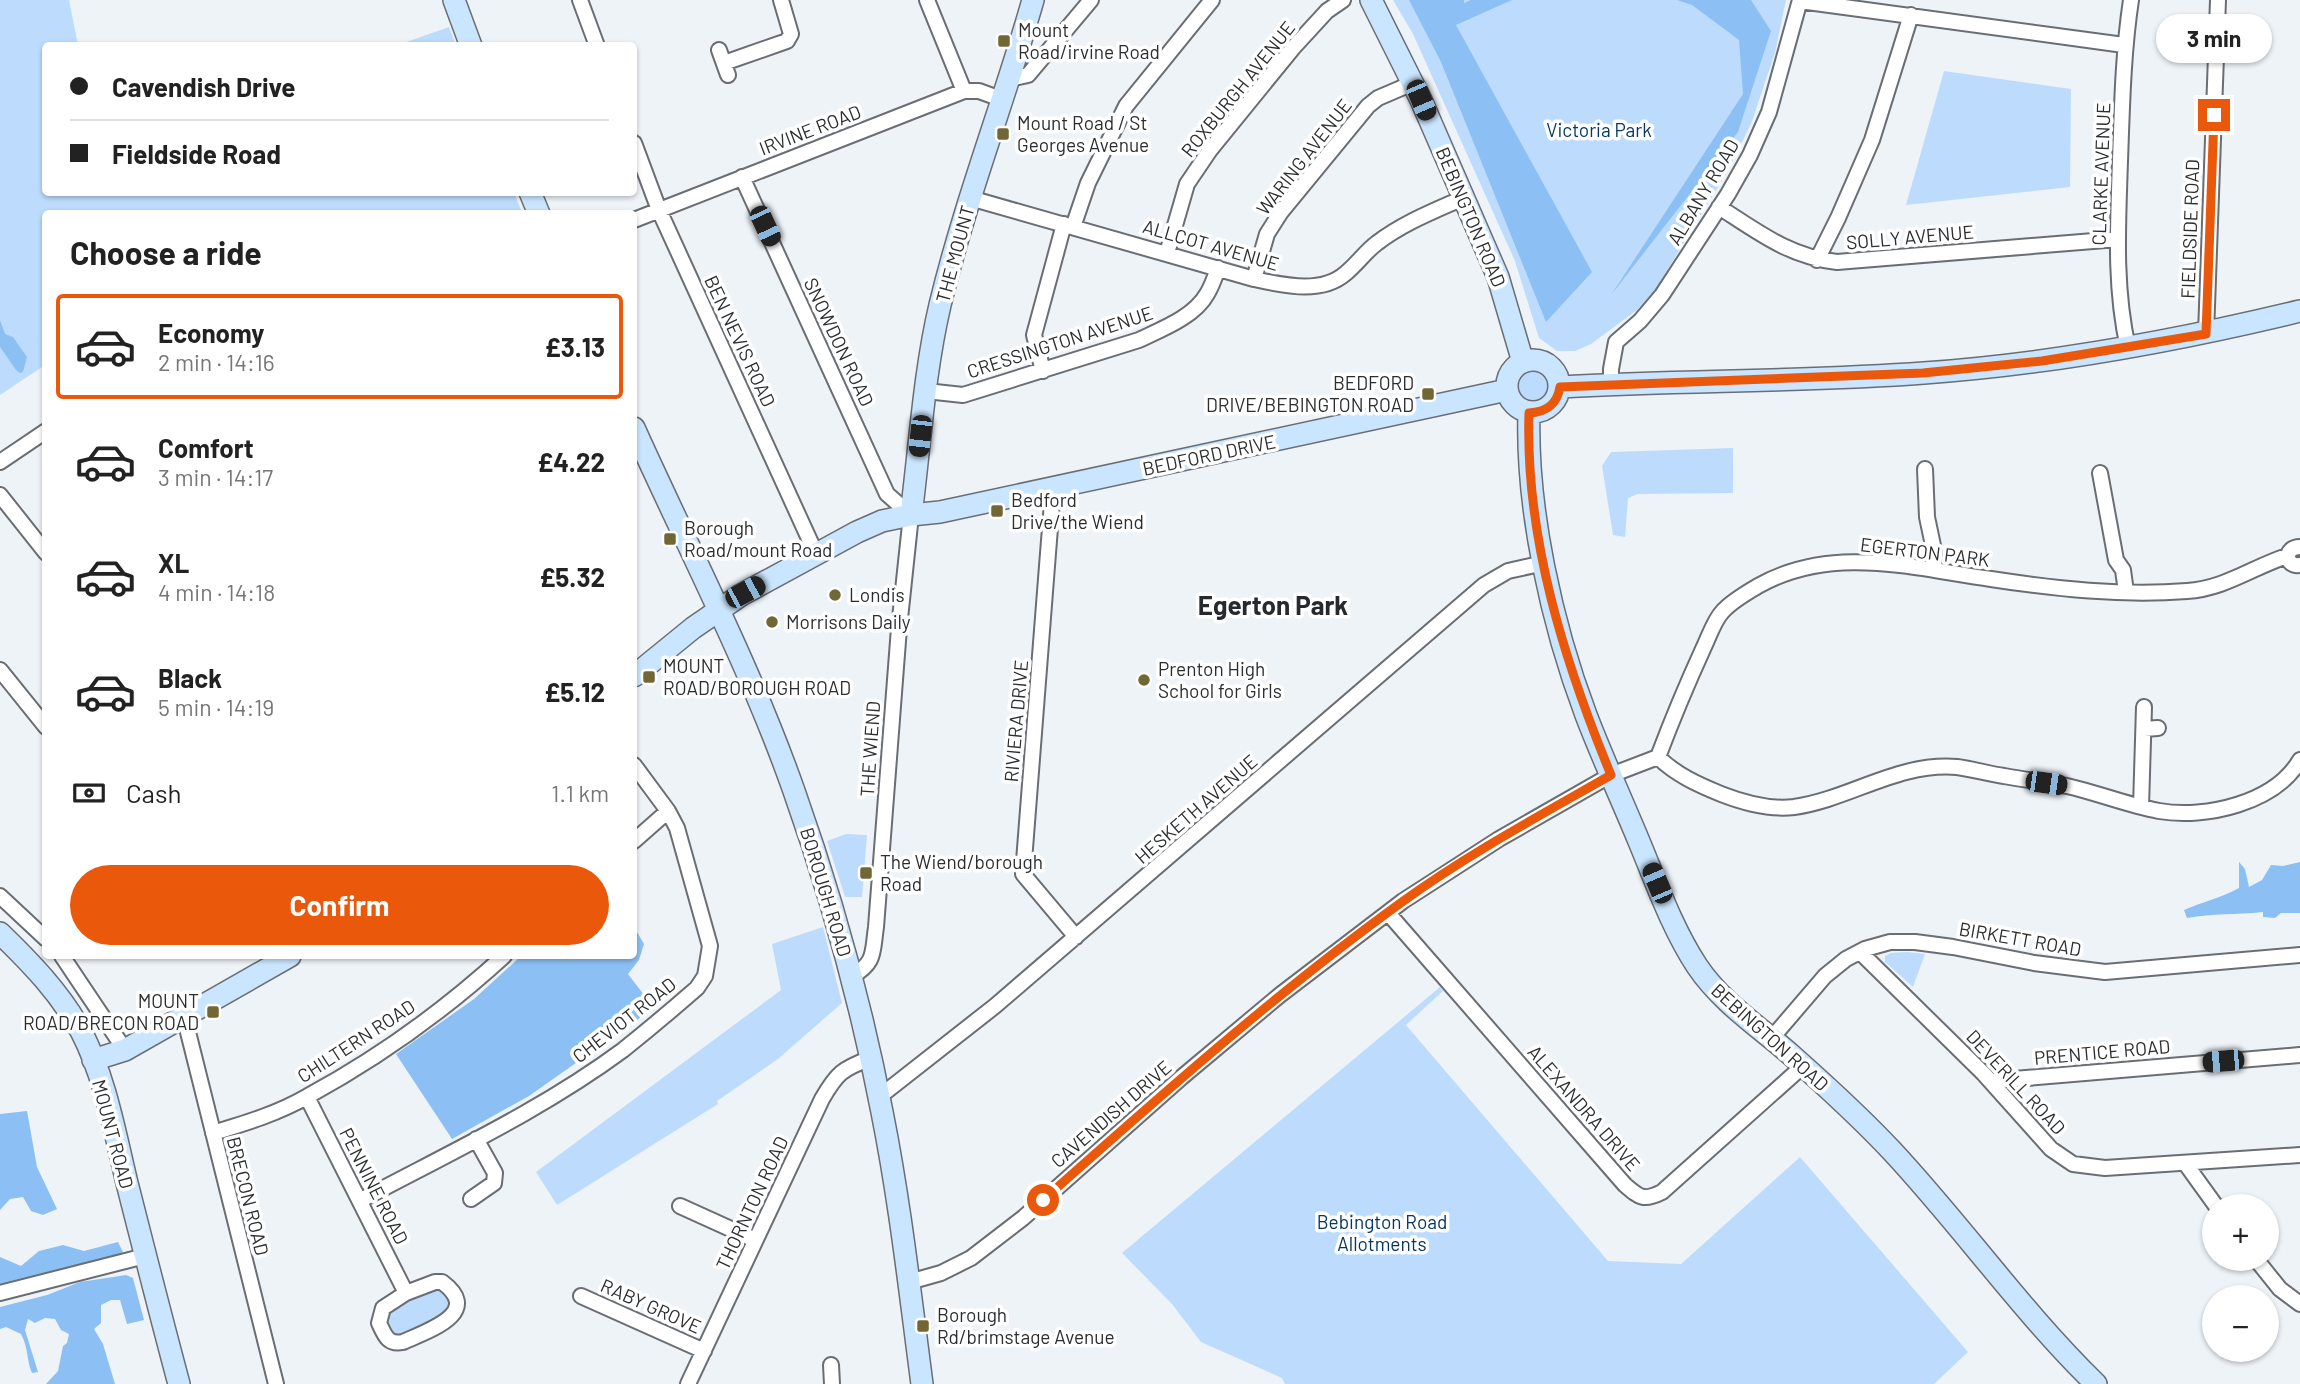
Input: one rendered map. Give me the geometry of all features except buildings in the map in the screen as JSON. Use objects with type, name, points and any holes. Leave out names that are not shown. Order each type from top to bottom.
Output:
[{"type":"main road","points":[[454,0],[470,42]]},
{"type":"main road","name":"THE MOUNT","points":[[911,515],[926,391],[940,305],[970,198],[1033,0]]},
{"type":"main road","name":"BEBINGTON ROAD","points":[[1371,0],[1412,83],[1498,276],[1523,362]]},
{"type":"main road","points":[[1560,387],[1839,378],[2042,361],[2206,334],[2300,311]]},
{"type":"main road","points":[[1539,360],[1548,364],[1556,373],[1560,387],[1557,399],[1541,412],[1529,413],[1513,404],[1507,390],[1511,372],[1523,362],[1539,360]]},
{"type":"main road","name":"BEDFORD DRIVE","points":[[911,515],[940,512],[1507,390]]},
{"type":"main road","name":"BEBINGTON ROAD","points":[[1529,413],[1530,484],[1544,564],[1565,648],[1586,714],[1611,775],[1675,925],[1696,965],[1716,990],[1803,1066],[1891,1151],[2051,1337],[2096,1384]]},
{"type":"main road","name":"BOROUGH ROAD","points":[[637,434],[764,712],[814,848],[851,977],[879,1097],[902,1226],[922,1384]]},
{"type":"main road","points":[[637,674],[741,594],[871,525],[911,515]]},
{"type":"main road","points":[[0,933],[59,995],[81,1032],[93,1060]]},
{"type":"main road","name":"MOUNT ROAD","points":[[178,1384],[115,1134],[93,1060],[125,1050],[285,959]]},
{"type":"street","points":[[580,0],[596,42]]},
{"type":"street","points":[[724,63],[787,41],[792,34],[781,0]]},
{"type":"street","points":[[927,0],[964,91],[979,91],[1001,99]]},
{"type":"street","points":[[1009,79],[1028,75],[1091,0]]},
{"type":"street","points":[[1043,371],[1034,335],[1069,225],[1088,183],[1126,106],[1212,0]]},
{"type":"street","name":"ROXBURGH AVENUE","points":[[1167,253],[1187,184],[1210,150],[1302,38],[1326,11],[1343,0]]},
{"type":"street","name":"CLARKE AVENUE","points":[[2128,348],[2118,284],[2118,239],[2124,45],[2131,0]]},
{"type":"street","name":"FIELDSIDE ROAD","points":[[2206,334],[2218,0]]},
{"type":"street","points":[[1800,1],[2124,45]]},
{"type":"street","name":"ALBANY ROAD","points":[[1611,384],[1616,342],[1640,321],[1662,295],[1750,155],[1769,112],[1800,1]]},
{"type":"street","points":[[1817,260],[1872,140],[1910,15]]},
{"type":"street","name":"WARING AVENUE","points":[[1254,279],[1267,234],[1290,201],[1368,106],[1378,98],[1412,83]]},
{"type":"street","name":"IRVINE ROAD","points":[[637,219],[964,91]]},
{"type":"street","name":"BEN NEVIS ROAD","points":[[637,151],[659,210],[816,554]]},
{"type":"street","name":"SNOWDON ROAD","points":[[742,177],[889,496],[911,515]]},
{"type":"street","name":"ALLCOT AVENUE","points":[[970,198],[1254,279],[1291,287],[1329,284],[1344,275],[1376,244],[1400,228],[1463,198]]},
{"type":"street","name":"SOLLY AVENUE","points":[[1719,207],[1790,251],[1817,260],[1837,262],[2118,239]]},
{"type":"street","name":"CRESSINGTON AVENUE","points":[[926,391],[963,395],[1139,340],[1167,327],[1194,309],[1206,296],[1218,268]]},
{"type":"street","points":[[0,462],[42,434]]},
{"type":"street","points":[[1925,469],[1927,517],[1934,569]]},
{"type":"street","points":[[2100,473],[2116,559],[2123,570],[2126,592]]},
{"type":"street","name":"RIVIERA DRIVE","points":[[1049,489],[1052,502],[1023,874],[1076,937]]},
{"type":"street","points":[[0,495],[42,548]]},
{"type":"street","name":"THE WIEND","points":[[851,977],[867,967],[873,953],[899,628],[911,515]]},
{"type":"street","name":"EGERTON PARK","points":[[1658,757],[1684,691],[1722,612],[1748,592],[1776,576],[1828,563],[1889,563],[2099,593],[2189,592],[2222,585],[2287,556],[2294,547],[2300,547]]},
{"type":"street","points":[[2287,556],[2289,562],[2295,566],[2300,565]]},
{"type":"street","name":"HESKETH AVENUE","points":[[879,1097],[995,1006],[1484,585],[1508,571],[1544,564]]},
{"type":"street","points":[[0,670],[42,722]]},
{"type":"street","points":[[2141,807],[2151,728],[2144,707]]},
{"type":"street","points":[[1611,775],[1658,757],[1694,783],[1738,801],[1766,807],[1793,807],[1821,801],[1897,773],[1956,767],[2067,786],[2162,811],[2207,811],[2246,803],[2269,791],[2294,771],[2300,760]]},
{"type":"street","name":"CHEVIOT ROAD","points":[[361,1200],[547,1099],[622,1050],[697,988],[705,976],[709,946],[677,828],[637,769]]},
{"type":"street","name":"CAVENDISH DRIVE","points":[[909,1282],[941,1273],[971,1258],[1023,1218],[1182,1077],[1280,995],[1388,913],[1499,839],[1611,775]]},
{"type":"street","points":[[637,838],[668,811]]},
{"type":"street","points":[[0,896],[42,935]]},
{"type":"street","name":"ALEXANDRA DRIVE","points":[[1388,913],[1625,1185],[1643,1198],[1651,1198],[1662,1192],[1803,1066]]},
{"type":"street","name":"BIRKETT ROAD","points":[[1771,1039],[1825,976],[1846,959],[1890,942],[1914,942],[2105,972],[2300,955]]},
{"type":"street","name":"DEVERILL ROAD","points":[[1860,952],[1990,1081],[2051,1149],[2073,1164],[2105,1168],[2300,1155]]},
{"type":"street","points":[[64,959],[125,1050]]},
{"type":"street","name":"CHILTERN ROAD","points":[[213,1133],[253,1121],[307,1097],[407,1032],[502,959]]},
{"type":"street","name":"BRECON ROAD","points":[[182,1018],[187,1028],[276,1384]]},
{"type":"street","name":"PRENTICE ROAD","points":[[1990,1081],[2300,1055]]},
{"type":"street","name":"THORNTON ROAD","points":[[688,1384],[821,1099],[835,1077],[850,1066],[871,1058]]},
{"type":"street","name":"PENNINE ROAD","points":[[307,1097],[407,1293]]},
{"type":"street","points":[[471,1199],[494,1183],[495,1173],[476,1139]]},
{"type":"street","points":[[2185,1163],[2207,1194]]},
{"type":"street","points":[[680,1206],[755,1241]]},
{"type":"street","points":[[0,1293],[145,1256]]},
{"type":"street","points":[[2265,1271],[2280,1289],[2300,1304]]},
{"type":"street","points":[[442,1282],[453,1295],[457,1304],[456,1313],[449,1320],[403,1342],[395,1343],[384,1334],[379,1323],[380,1313],[407,1293],[442,1282]]},
{"type":"street","name":"RABY GROVE","points":[[581,1296],[704,1351]]},
{"type":"street","points":[[831,1365],[832,1384]]},
{"type":"green space","points":[[0,0],[69,0],[77,42],[42,42],[42,196],[516,196],[521,210],[42,210],[42,367],[0,395]]},
{"type":"green space","name":"Victoria Park","points":[[1393,0],[1786,0],[1775,53],[1751,124],[1726,174],[1655,290],[1637,310],[1591,344],[1575,351],[1557,351],[1539,338],[1515,261],[1413,34]]},
{"type":"green space","points":[[449,27],[455,42],[406,42]]},
{"type":"green space","points":[[1944,71],[2071,89],[2070,187],[1906,205]]},
{"type":"green space","points":[[1533,367],[1547,372],[1552,386],[1547,400],[1533,405],[1519,400],[1514,386],[1519,372]]},
{"type":"green space","points":[[1733,448],[1733,493],[1638,494],[1628,498],[1625,537],[1613,535],[1602,466],[1611,452]]},
{"type":"green space","points":[[846,834],[867,835],[862,897],[845,897],[827,841]]},
{"type":"green space","points":[[823,927],[842,1003],[778,1059],[717,1101],[718,1104],[557,1205],[536,1172],[781,990],[772,944]]},
{"type":"green space","points":[[1891,953],[1925,954],[1913,987],[1885,962],[1885,956]]},
{"type":"green space","name":"Bebington Road Allotments","points":[[1440,987],[1443,991],[1406,1025],[1608,1261],[1681,1264],[1800,1157],[1968,1352],[1934,1384],[1285,1384],[1282,1378],[1201,1342],[1172,1304],[1122,1253]]},
{"type":"green space","points":[[437,1288],[443,1290],[452,1302],[450,1314],[394,1340],[383,1316],[390,1309]]},
{"type":"shaded area","points":[[1409,0],[1464,0],[1464,3],[1471,0],[1512,0],[1456,25],[1592,272],[1546,322],[1441,62]]},
{"type":"shaded area","points":[[1677,0],[1751,0],[1771,31],[1738,132],[1611,295],[1743,94],[1739,40],[1692,5]]},
{"type":"shaded area","points":[[0,320],[5,334],[13,337],[27,357],[23,372],[16,370],[0,347]]},
{"type":"shaded area","points":[[2239,862],[2245,869],[2249,887],[2262,880],[2271,865],[2283,866],[2300,862],[2300,913],[2281,913],[2275,918],[2263,917],[2263,912],[2187,918],[2184,910],[2239,888]]},
{"type":"shaded area","points":[[637,932],[644,944],[639,960],[628,974],[654,1008],[529,1096],[452,1139],[396,1054],[474,999],[518,959],[637,959]]},
{"type":"shaded area","points":[[27,1111],[37,1167],[57,1209],[43,1215],[31,1211],[23,1197],[10,1199],[0,1210],[0,1114]]},
{"type":"shaded area","points":[[118,1242],[123,1252],[118,1258],[0,1289],[0,1257],[21,1266],[39,1251],[63,1245],[84,1251]]},
{"type":"shaded area","points":[[126,1275],[133,1278],[144,1320],[127,1324],[120,1300],[111,1300],[101,1305],[101,1323],[94,1329],[103,1344],[115,1384],[46,1384],[58,1371],[63,1346],[67,1343],[69,1334],[61,1330],[55,1319],[45,1318],[35,1323],[28,1319],[25,1330],[38,1372],[32,1373],[21,1334],[6,1327],[0,1329],[0,1307],[47,1295],[80,1282]]},
{"type":"place","name":"Mount Road/irvine Road","points":[[1004,41]]},
{"type":"place","name":"Mount Road / St Georges Avenue","points":[[1003,134]]},
{"type":"place","name":"BEDFORD DRIVE/BEBINGTON ROAD","points":[[1428,394]]},
{"type":"place","name":"Bedford Drive/the Wiend","points":[[997,511]]},
{"type":"place","name":"Borough Road/mount Road","points":[[670,539]]},
{"type":"place","name":"Londis","points":[[835,595]]},
{"type":"place","name":"Morrisons Daily","points":[[772,622]]},
{"type":"place","name":"MOUNT ROAD/BOROUGH ROAD","points":[[649,677]]},
{"type":"place","name":"Prenton High School for Girls","points":[[1144,680]]},
{"type":"place","name":"The Wiend/borough Road","points":[[866,873]]},
{"type":"place","name":"MOUNT ROAD/BRECON ROAD","points":[[213,1012]]},
{"type":"place","name":"Borough Rd/brimstage Avenue","points":[[923,1326]]},
{"type":"district","name":"Egerton Park","points":[[1273,606]]},
{"type":"route","points":[[1043,1200],[1280,995],[1404,901],[1499,839],[1611,775],[1586,714],[1565,648],[1542,556],[1530,484],[1529,413],[1549,408],[1557,399],[1560,387],[1839,378],[1976,369],[2128,348],[2206,334],[2214,115]]}]
